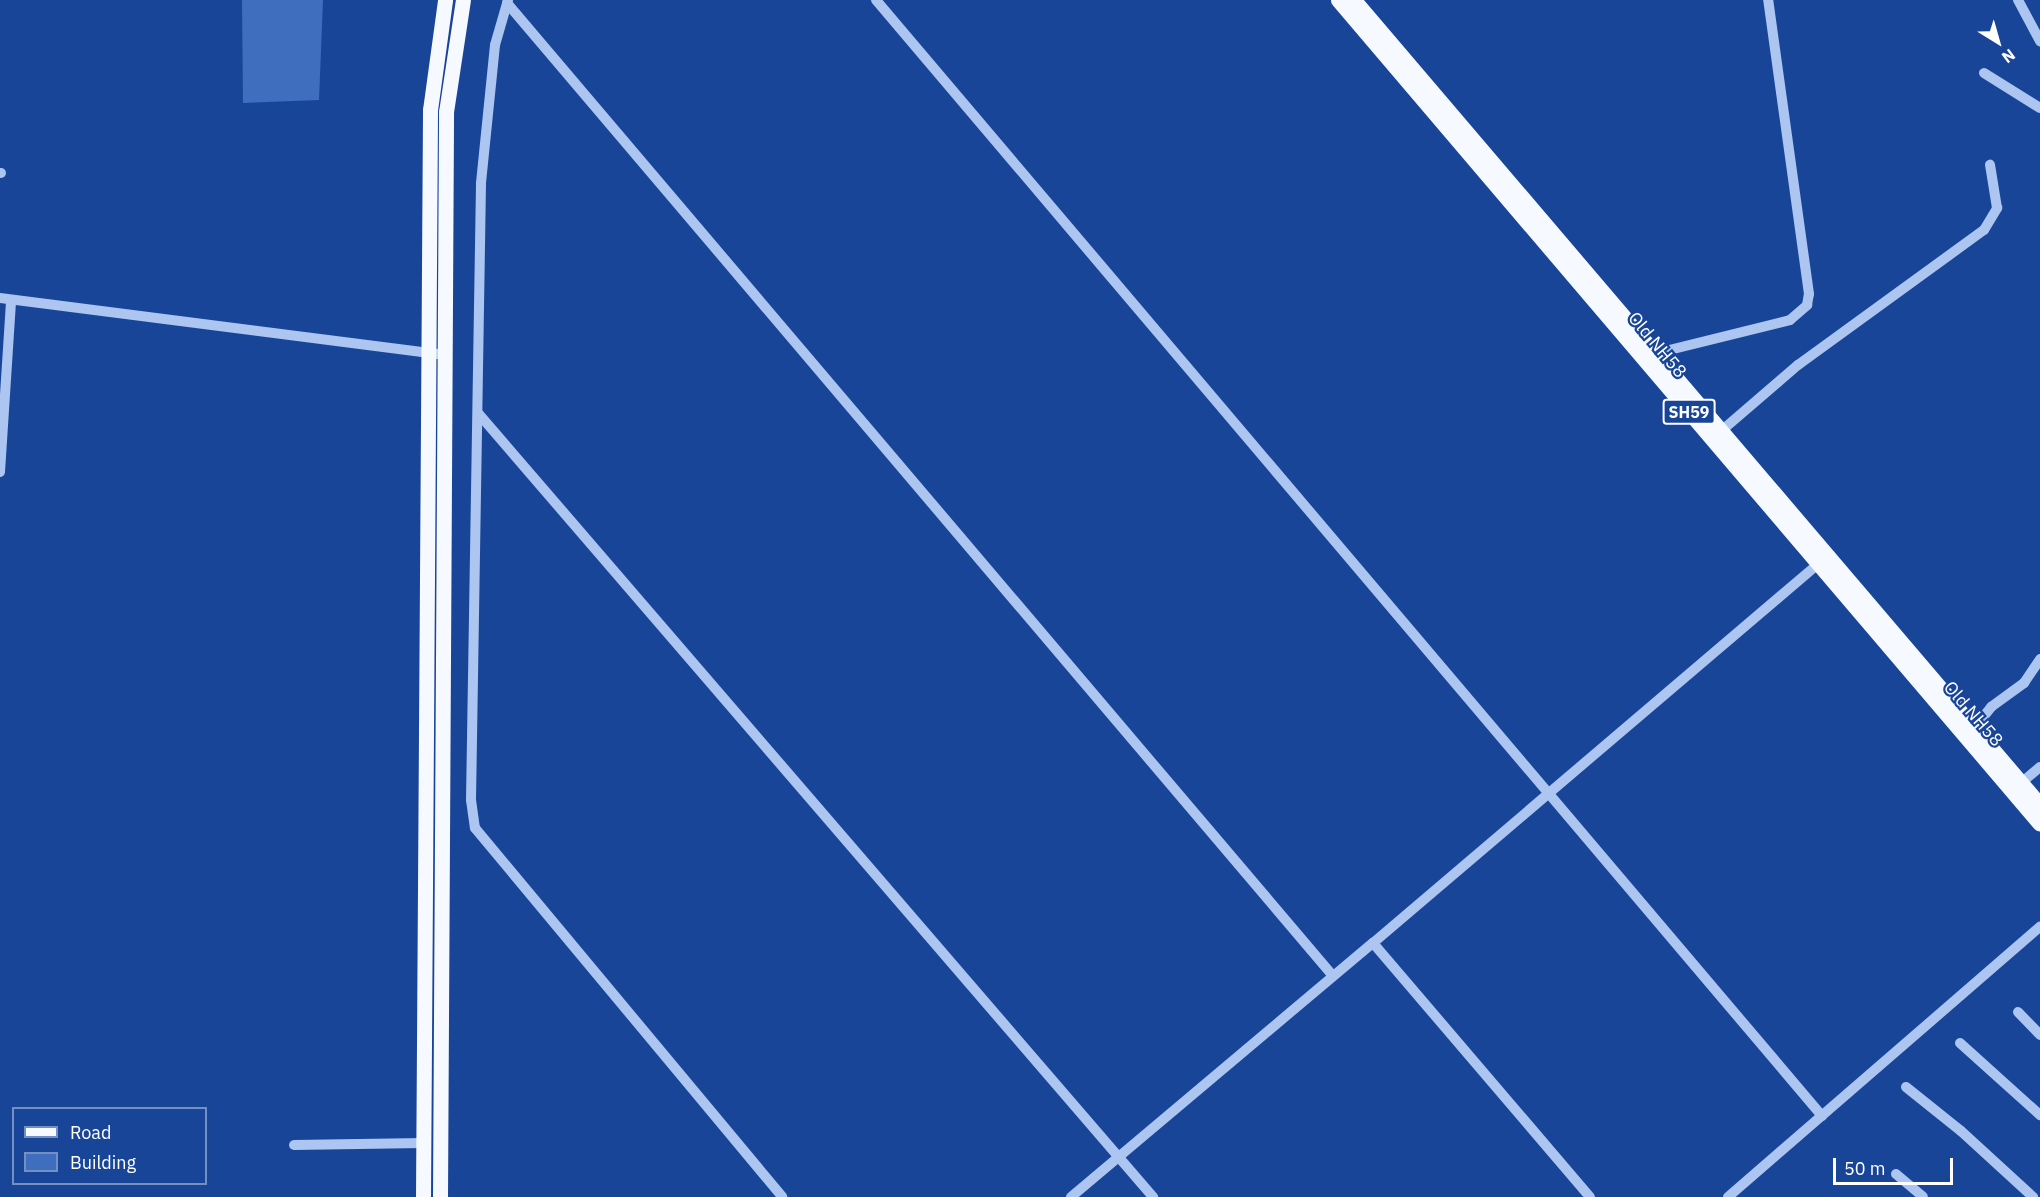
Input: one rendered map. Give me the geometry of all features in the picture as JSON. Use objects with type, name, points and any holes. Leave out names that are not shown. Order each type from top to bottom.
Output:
[{"type":"main road","points":[[423,1197],[430,110],[445,0]]},
{"type":"main road","points":[[440,1197],[446,112],[463,0]]},
{"type":"main road","name":"Old NH58","points":[[1338,0],[1648,356],[1720,432],[2040,805]]},
{"type":"main road","name":"Old NH58","points":[[1354,0],[1818,564],[2040,824]]},
{"type":"street","points":[[876,0],[1822,1116]]},
{"type":"street","points":[[1648,356],[1790,320],[1807,305],[1809,294],[1768,0]]},
{"type":"street","points":[[2018,0],[2040,41]]},
{"type":"street","points":[[508,1],[495,45],[481,184],[471,800],[475,828],[782,1197]]},
{"type":"street","points":[[508,1],[1334,976]]},
{"type":"street","points":[[1984,73],[2040,108]]},
{"type":"street","points":[[1720,432],[1798,365],[1984,230],[1997,208],[1990,165]]},
{"type":"street","points":[[0,472],[5,299],[445,355]]},
{"type":"street","points":[[478,413],[1153,1197]]},
{"type":"street","points":[[1071,1197],[1818,564]]},
{"type":"street","points":[[1975,727],[1991,707],[2024,683],[2040,659]]},
{"type":"street","points":[[2021,783],[2040,767]]},
{"type":"street","points":[[1728,1197],[2040,927]]},
{"type":"street","points":[[1373,943],[1590,1197]]},
{"type":"street","points":[[2018,1012],[2040,1035]]},
{"type":"street","points":[[1960,1044],[2040,1114]]},
{"type":"street","points":[[1906,1088],[1961,1131],[2033,1197]]},
{"type":"street","points":[[294,1145],[423,1143]]},
{"type":"street","points":[[1896,1174],[1923,1197]]},
{"type":"building","points":[[242,0],[323,0],[319,100],[243,103]]}]
